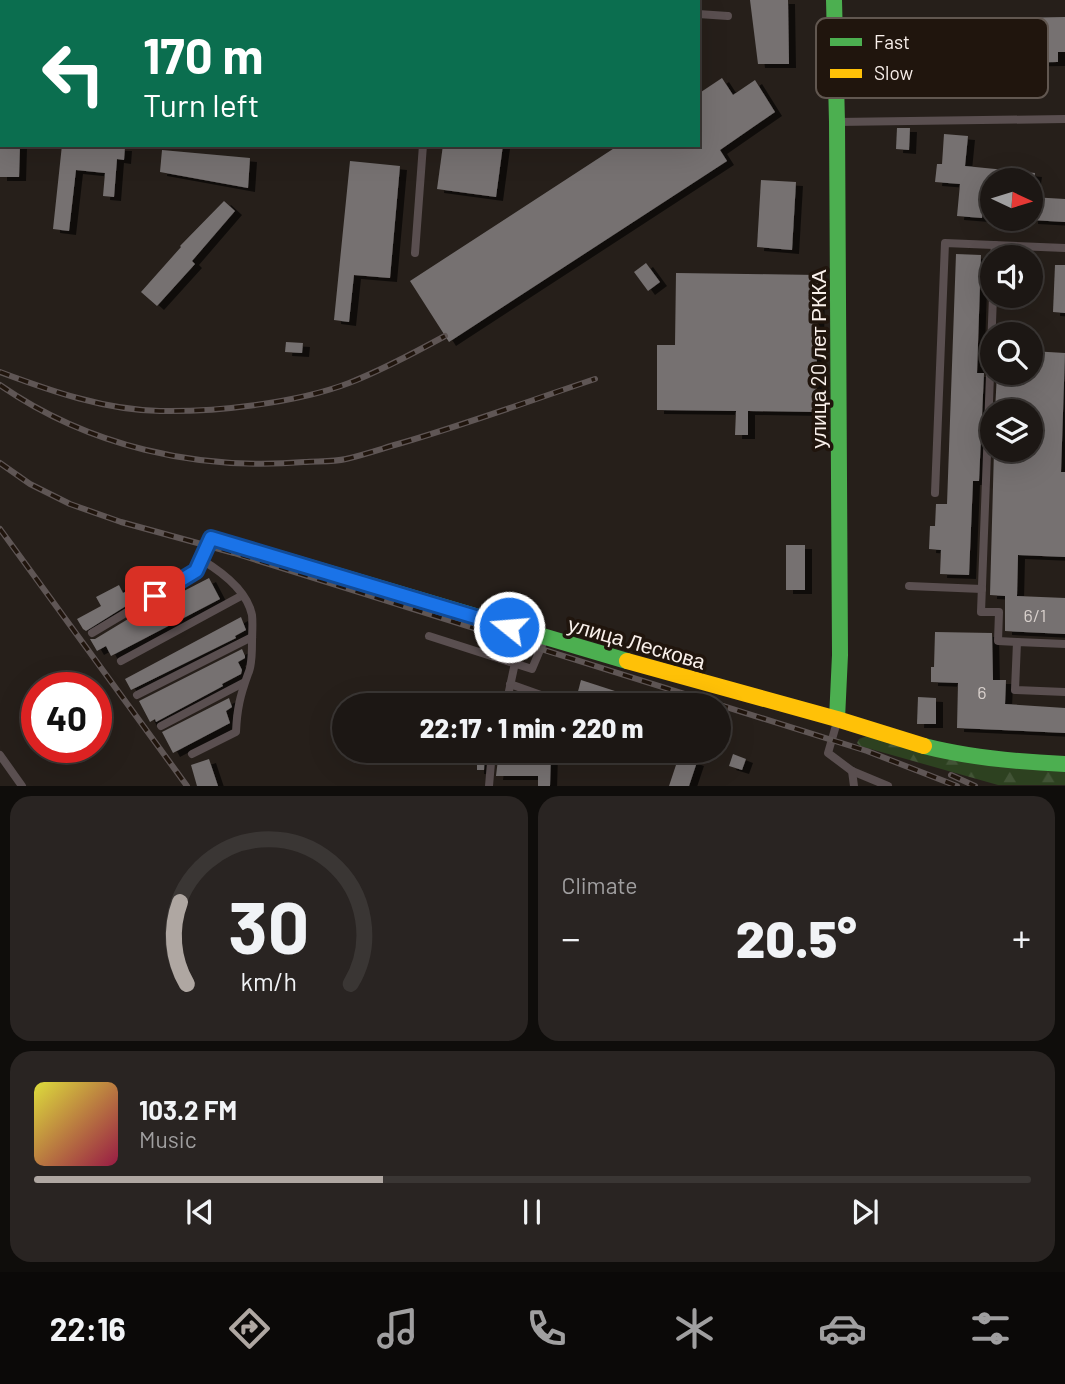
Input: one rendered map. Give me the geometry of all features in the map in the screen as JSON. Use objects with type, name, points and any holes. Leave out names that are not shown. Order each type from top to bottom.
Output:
[{"type":"main road","name":"улица 20 лет РККА","points":[[834,0],[834,18]]},
{"type":"main road","name":"улица 20 лет РККА","points":[[836,98],[840,655],[837,719]]},
{"type":"main road","name":"улица Лескова","points":[[205,553],[211,538],[223,540],[545,638],[837,719],[919,745],[999,761],[1065,764]]},
{"type":"lane","points":[[700,14],[728,16]]},
{"type":"lane","points":[[837,122],[1065,119]]},
{"type":"lane","points":[[415,253],[424,147]]},
{"type":"lane","points":[[935,493],[945,243],[995,245]]},
{"type":"lane","points":[[1043,247],[1065,248]]},
{"type":"lane","points":[[993,308],[981,611],[999,612],[998,641],[1065,644]]},
{"type":"lane","points":[[92,633],[196,571],[205,553],[225,574],[242,596],[251,614],[249,673],[243,683],[236,732],[192,754]]},
{"type":"lane","points":[[909,586],[982,589]]},
{"type":"lane","points":[[121,661],[242,596]]},
{"type":"lane","points":[[429,636],[532,668],[545,638]]},
{"type":"lane","points":[[137,695],[252,637]]},
{"type":"lane","points":[[1017,642],[1015,690],[1065,692]]},
{"type":"lane","points":[[508,693],[516,663]]},
{"type":"lane","points":[[161,726],[243,683]]},
{"type":"lane","points":[[510,684],[535,693]]},
{"type":"lane","points":[[837,719],[828,753],[852,771],[888,786]]},
{"type":"lane","points":[[0,755],[22,786]]},
{"type":"lane","points":[[489,786],[491,763]]},
{"type":"lane","points":[[852,771],[854,786]]},
{"type":"green space","points":[[867,736],[1065,767],[1065,785],[998,785],[857,743],[859,739]]},
{"type":"building","points":[[750,0],[788,0],[789,64],[758,64]]},
{"type":"building","points":[[1065,17],[1065,52],[1058,52],[1058,62],[1048,62],[1048,18],[1002,18]]},
{"type":"building","points":[[722,78],[733,95],[755,80],[775,112],[720,150],[727,161],[449,342],[410,281],[616,147],[700,147],[700,93]]},
{"type":"building","points":[[897,128],[910,128],[909,150],[896,149]]},
{"type":"building","points":[[944,134],[968,136],[965,166],[985,168],[980,168],[980,218],[957,216],[960,184],[935,182],[937,164],[942,164]]},
{"type":"building","points":[[0,147],[20,147],[19,177],[0,177]]},
{"type":"building","points":[[62,147],[125,147],[124,160],[117,159],[114,197],[103,196],[105,173],[76,170],[69,231],[53,229]]},
{"type":"building","points":[[443,147],[503,147],[496,197],[437,189]]},
{"type":"building","points":[[162,150],[250,158],[248,188],[160,172]]},
{"type":"building","points":[[350,161],[400,166],[390,278],[354,275],[349,322],[334,320]]},
{"type":"building","points":[[761,180],[796,182],[792,250],[757,247]]},
{"type":"building","points":[[1043,198],[1065,199],[1065,222],[1043,221]]},
{"type":"building","points":[[224,201],[235,211],[192,261],[195,264],[157,306],[141,292],[180,246]]},
{"type":"building","points":[[956,254],[980,255],[977,373],[980,373],[980,385],[983,385],[983,399],[980,399],[979,481],[973,481],[969,575],[940,574],[941,550],[929,549],[930,526],[935,526],[936,504],[947,504]]},
{"type":"building","points":[[646,263],[660,282],[648,291],[634,272]]},
{"type":"building","points":[[1055,265],[1065,265],[1065,313],[1053,312]]},
{"type":"building","points":[[676,273],[818,275],[816,412],[748,411],[748,435],[735,435],[736,411],[657,410],[657,345],[675,345]]},
{"type":"building","points":[[286,342],[303,343],[302,353],[285,352]]},
{"type":"building","points":[[1043,352],[1065,353],[1061,472],[1065,472],[1065,557],[1018,555],[1017,596],[1065,598],[1065,634],[1005,631],[1005,596],[990,595],[994,462],[1043,462],[1043,399],[996,399],[996,385],[1043,385]]},
{"type":"building","points":[[786,545],[805,545],[805,590],[786,590]]},
{"type":"building","points":[[209,578],[220,599],[111,656],[106,646],[97,651],[90,639],[95,639],[148,607],[149,609]]},
{"type":"building","points":[[119,585],[123,593],[137,586],[142,596],[86,631],[83,629],[77,619],[101,606],[96,597]]},
{"type":"building","points":[[241,617],[246,630],[235,636],[236,638],[131,690],[125,679]]},
{"type":"building","points":[[935,632],[992,633],[993,680],[1006,680],[1005,704],[1065,708],[1065,733],[957,728],[958,683],[931,682]]},
{"type":"building","points":[[242,649],[245,658],[238,662],[241,674],[156,722],[155,719],[150,722],[139,701]]},
{"type":"building","points":[[581,680],[621,693],[578,693]]},
{"type":"building","points":[[918,697],[936,698],[936,724],[917,724]]},
{"type":"building","points":[[229,698],[232,707],[226,711],[230,723],[173,753],[162,732]]},
{"type":"building","points":[[733,754],[746,759],[742,770],[729,766]]},
{"type":"building","points":[[209,759],[218,786],[197,786],[191,765]]},
{"type":"building","points":[[477,763],[484,763],[484,770],[477,770]]},
{"type":"building","points":[[498,763],[551,763],[550,786],[538,786],[538,776],[496,776]]},
{"type":"building","points":[[677,763],[697,763],[689,786],[669,786]]},
{"type":"railway","points":[[0,372],[59,392],[119,407],[160,411],[231,408],[305,396],[349,383],[445,336]]},
{"type":"railway","points":[[0,385],[34,406],[107,439],[184,458],[264,464],[341,460],[447,429],[595,379]]},
{"type":"railway","points":[[0,463],[30,484],[70,504],[121,522],[234,553],[867,751],[957,786]]},
{"type":"railway","points":[[0,529],[187,786]]},
{"type":"railway","points":[[951,775],[975,786]]},
{"type":"traffic: fast","points":[[834,0],[834,18]]},
{"type":"traffic: fast","points":[[836,98],[840,655],[837,719]]},
{"type":"traffic: fast","points":[[207,546],[211,538],[627,661]]},
{"type":"traffic: fast","points":[[924,746],[994,759],[1065,764]]},
{"type":"traffic: slow","points":[[627,661],[924,746]]},
{"type":"route","points":[[155,596],[196,571],[211,538],[509,627]]}]
